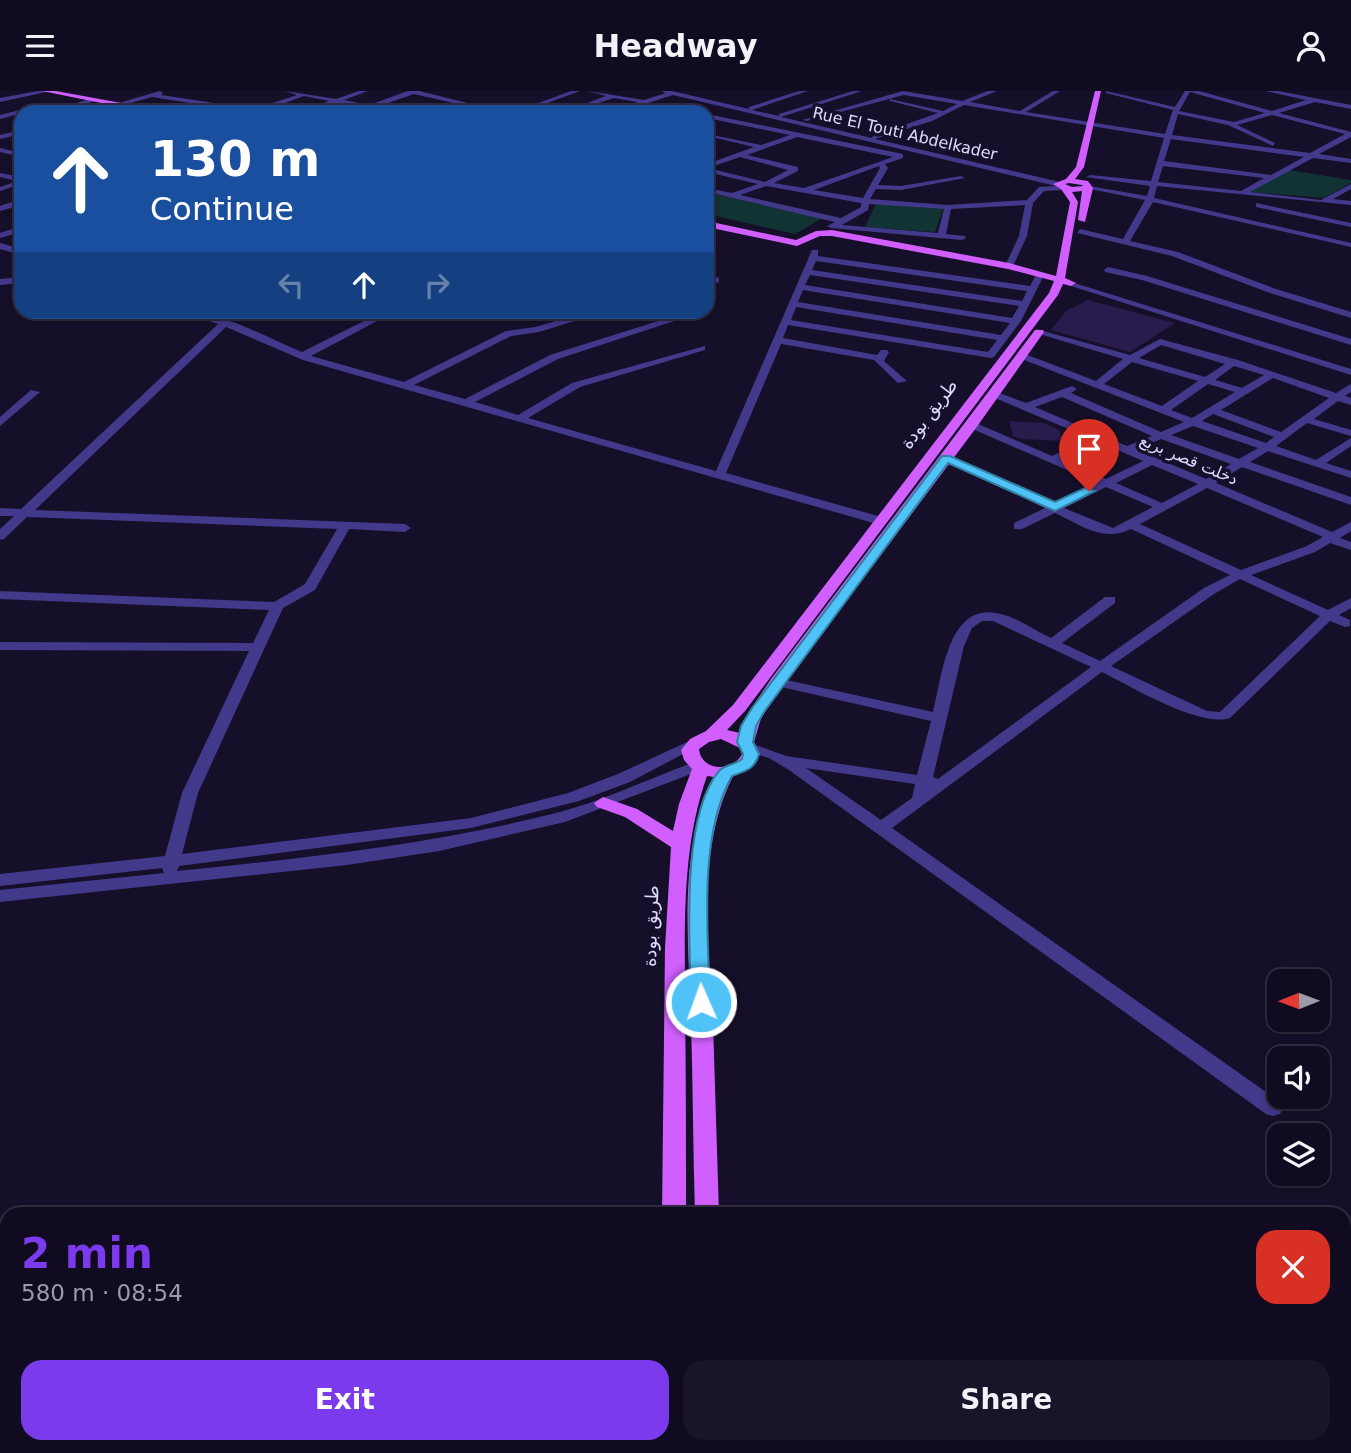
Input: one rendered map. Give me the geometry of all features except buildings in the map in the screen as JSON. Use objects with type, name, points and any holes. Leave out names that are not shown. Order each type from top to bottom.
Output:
[{"type":"main road","points":[[47,91],[126,105]]},
{"type":"main road","points":[[64,91],[124,105]]},
{"type":"main road","points":[[1063,184],[1080,167],[1098,91]]},
{"type":"main road","points":[[1106,104],[1108,92]]},
{"type":"main road","points":[[1097,141],[1104,115]]},
{"type":"main road","points":[[747,745],[730,735],[712,735],[692,745],[690,756],[699,767],[726,772],[744,766],[749,761],[747,745],[752,718],[972,425],[987,392],[1054,293],[1066,281],[1080,231],[1091,165]]},
{"type":"main road","points":[[1063,184],[1089,185]]},
{"type":"main road","points":[[987,392],[1022,356],[1066,295],[1074,202],[1063,184]]},
{"type":"main road","points":[[714,223],[801,241],[828,229],[1009,266],[1066,281]]},
{"type":"main road","name":"طريق بودة","points":[[712,735],[734,715],[881,521],[987,392]]},
{"type":"main road","points":[[838,578],[853,581]]},
{"type":"main road","name":"طريق بودة","points":[[674,1203],[676,948],[680,844],[699,767]]},
{"type":"main road","points":[[707,1207],[699,909],[703,835],[710,803],[726,772]]},
{"type":"main road","points":[[603,803],[631,813],[680,844]]},
{"type":"main road","points":[[674,1203],[706,1190]]},
{"type":"street","points":[[0,100],[47,91]]},
{"type":"street","points":[[84,95],[99,91]]},
{"type":"street","points":[[116,105],[166,91]]},
{"type":"street","points":[[288,91],[360,105]]},
{"type":"street","points":[[276,105],[315,91]]},
{"type":"street","points":[[323,105],[365,91]]},
{"type":"street","points":[[375,105],[414,91],[471,105]]},
{"type":"street","points":[[537,105],[578,91]]},
{"type":"street","points":[[591,91],[651,105]]},
{"type":"street","name":"Rue El Touti Abdelkader","points":[[664,91],[781,114],[1063,184]]},
{"type":"street","points":[[751,108],[804,91]]},
{"type":"street","points":[[781,114],[859,91]]},
{"type":"street","points":[[978,91],[1002,97]]},
{"type":"street","points":[[1022,112],[1058,91]]},
{"type":"street","points":[[1126,240],[1150,199],[1175,110],[1190,91],[1351,134]]},
{"type":"street","points":[[1268,91],[1349,105]]},
{"type":"street","points":[[875,137],[930,120],[990,92]]},
{"type":"street","points":[[1108,92],[1234,124],[1314,100]]},
{"type":"street","points":[[154,93],[218,105]]},
{"type":"street","points":[[805,120],[885,95],[905,93],[1101,127],[1351,161]]},
{"type":"street","points":[[634,105],[688,94]]},
{"type":"street","points":[[674,105],[688,94]]},
{"type":"street","name":"Rue El Touti Abdelkader","points":[[688,94],[1063,184]]},
{"type":"street","points":[[585,105],[613,95]]},
{"type":"street","points":[[885,95],[944,113]]},
{"type":"street","points":[[1214,97],[1351,125]]},
{"type":"street","points":[[780,99],[812,105]]},
{"type":"street","points":[[77,105],[93,100]]},
{"type":"street","points":[[1024,103],[1034,106]]},
{"type":"street","points":[[714,111],[727,105]]},
{"type":"street","points":[[714,116],[795,136],[899,156],[1042,189],[1063,184]]},
{"type":"street","points":[[1234,124],[1231,127],[1253,137],[1308,155]]},
{"type":"street","points":[[714,165],[821,127]]},
{"type":"street","points":[[1242,194],[1308,155],[1351,134]]},
{"type":"street","points":[[714,138],[761,147]]},
{"type":"street","points":[[1214,170],[1222,144]]},
{"type":"street","points":[[804,191],[917,150]]},
{"type":"street","points":[[733,195],[766,184],[795,169],[740,155]]},
{"type":"street","points":[[828,229],[865,208],[865,201],[884,169],[880,163]]},
{"type":"street","points":[[1159,163],[1272,177]]},
{"type":"street","points":[[714,170],[766,184],[865,201],[948,207],[1029,202]]},
{"type":"street","points":[[874,187],[901,188],[961,178]]},
{"type":"street","points":[[1089,185],[1155,184],[1351,203]]},
{"type":"street","points":[[1089,185],[1351,246]]},
{"type":"street","points":[[1276,228],[1351,186]]},
{"type":"street","points":[[1009,266],[1023,236],[1029,202],[1042,189]]},
{"type":"street","points":[[1199,190],[1351,225]]},
{"type":"street","points":[[714,192],[843,221]]},
{"type":"street","points":[[941,236],[948,207]]},
{"type":"street","points":[[828,229],[962,238]]},
{"type":"street","points":[[1080,231],[1175,254],[1270,290],[1351,315]]},
{"type":"street","points":[[801,241],[814,255],[1034,289]]},
{"type":"street","points":[[720,475],[814,255]]},
{"type":"street","points":[[1108,270],[1144,278],[1351,342]]},
{"type":"street","points":[[807,272],[1025,304]]},
{"type":"street","points":[[785,322],[989,355],[1016,321],[1040,275]]},
{"type":"street","points":[[1066,281],[1351,372]]},
{"type":"street","points":[[800,288],[1016,321]]},
{"type":"street","points":[[793,304],[1004,338]]},
{"type":"street","points":[[211,319],[303,356],[881,521]]},
{"type":"street","points":[[303,356],[376,319]]},
{"type":"street","points":[[405,386],[509,333],[536,330],[575,319]]},
{"type":"street","points":[[466,403],[554,357],[675,319]]},
{"type":"street","points":[[0,536],[225,323]]},
{"type":"street","points":[[1039,331],[1245,392]]},
{"type":"street","points":[[1233,342],[1243,336]]},
{"type":"street","points":[[879,358],[894,339]]},
{"type":"street","points":[[776,340],[879,358]]},
{"type":"street","points":[[1026,407],[1093,383],[1160,342],[1212,355],[1351,402]]},
{"type":"street","points":[[520,418],[576,385],[702,348]]},
{"type":"street","points":[[1212,355],[1222,349]]},
{"type":"street","points":[[1022,356],[1194,422],[1351,475]]},
{"type":"street","points":[[879,358],[879,362],[902,380]]},
{"type":"street","points":[[1163,410],[1234,362]]},
{"type":"street","points":[[1127,450],[1194,422],[1272,374]]},
{"type":"street","points":[[946,458],[1108,532],[1118,531],[1164,508],[1267,447],[1351,387]]},
{"type":"street","name":"دخلت قصر بربع","points":[[987,392],[1351,546]]},
{"type":"street","points":[[0,423],[35,393]]},
{"type":"street","points":[[1062,393],[1162,436],[1351,501]]},
{"type":"street","points":[[1214,411],[1283,436]]},
{"type":"street","points":[[1307,420],[1351,433]]},
{"type":"street","points":[[972,425],[1164,508]]},
{"type":"street","points":[[1052,460],[1099,438]]},
{"type":"street","points":[[1317,464],[1351,441]]},
{"type":"street","points":[[1018,526],[1151,461]]},
{"type":"street","points":[[0,512],[405,528]]},
{"type":"street","points":[[1133,525],[1345,623]]},
{"type":"street","points":[[170,870],[190,793],[257,647],[278,606],[310,587],[345,526]]},
{"type":"street","points":[[881,828],[1155,627],[1239,575],[1311,549],[1351,526]]},
{"type":"street","points":[[0,595],[278,606]]},
{"type":"street","points":[[1053,643],[1110,600]]},
{"type":"street","points":[[919,800],[957,646],[965,624],[972,618],[996,617],[1204,715],[1223,717],[1329,615],[1351,602]]},
{"type":"street","points":[[0,646],[257,647]]},
{"type":"street","points":[[777,682],[940,718]]},
{"type":"street","points":[[0,896],[501,816],[585,793],[692,745]]},
{"type":"street","points":[[747,745],[781,759],[1267,1104]]},
{"type":"street","points":[[781,759],[941,784]]},
{"type":"street","points":[[0,880],[347,859],[439,845],[533,825],[603,803],[699,767]]},
{"type":"green space","points":[[1289,170],[1351,180],[1351,183],[1324,198],[1250,192]]},
{"type":"green space","points":[[714,194],[823,218],[795,234],[714,216]]},
{"type":"green space","points":[[876,204],[943,209],[935,232],[865,227]]},
{"type":"route","points":[[701,1002],[699,922],[703,835],[710,803],[718,785],[726,772],[736,770],[749,761],[750,748],[745,742],[752,718],[946,458],[1055,507],[1089,491]]}]
